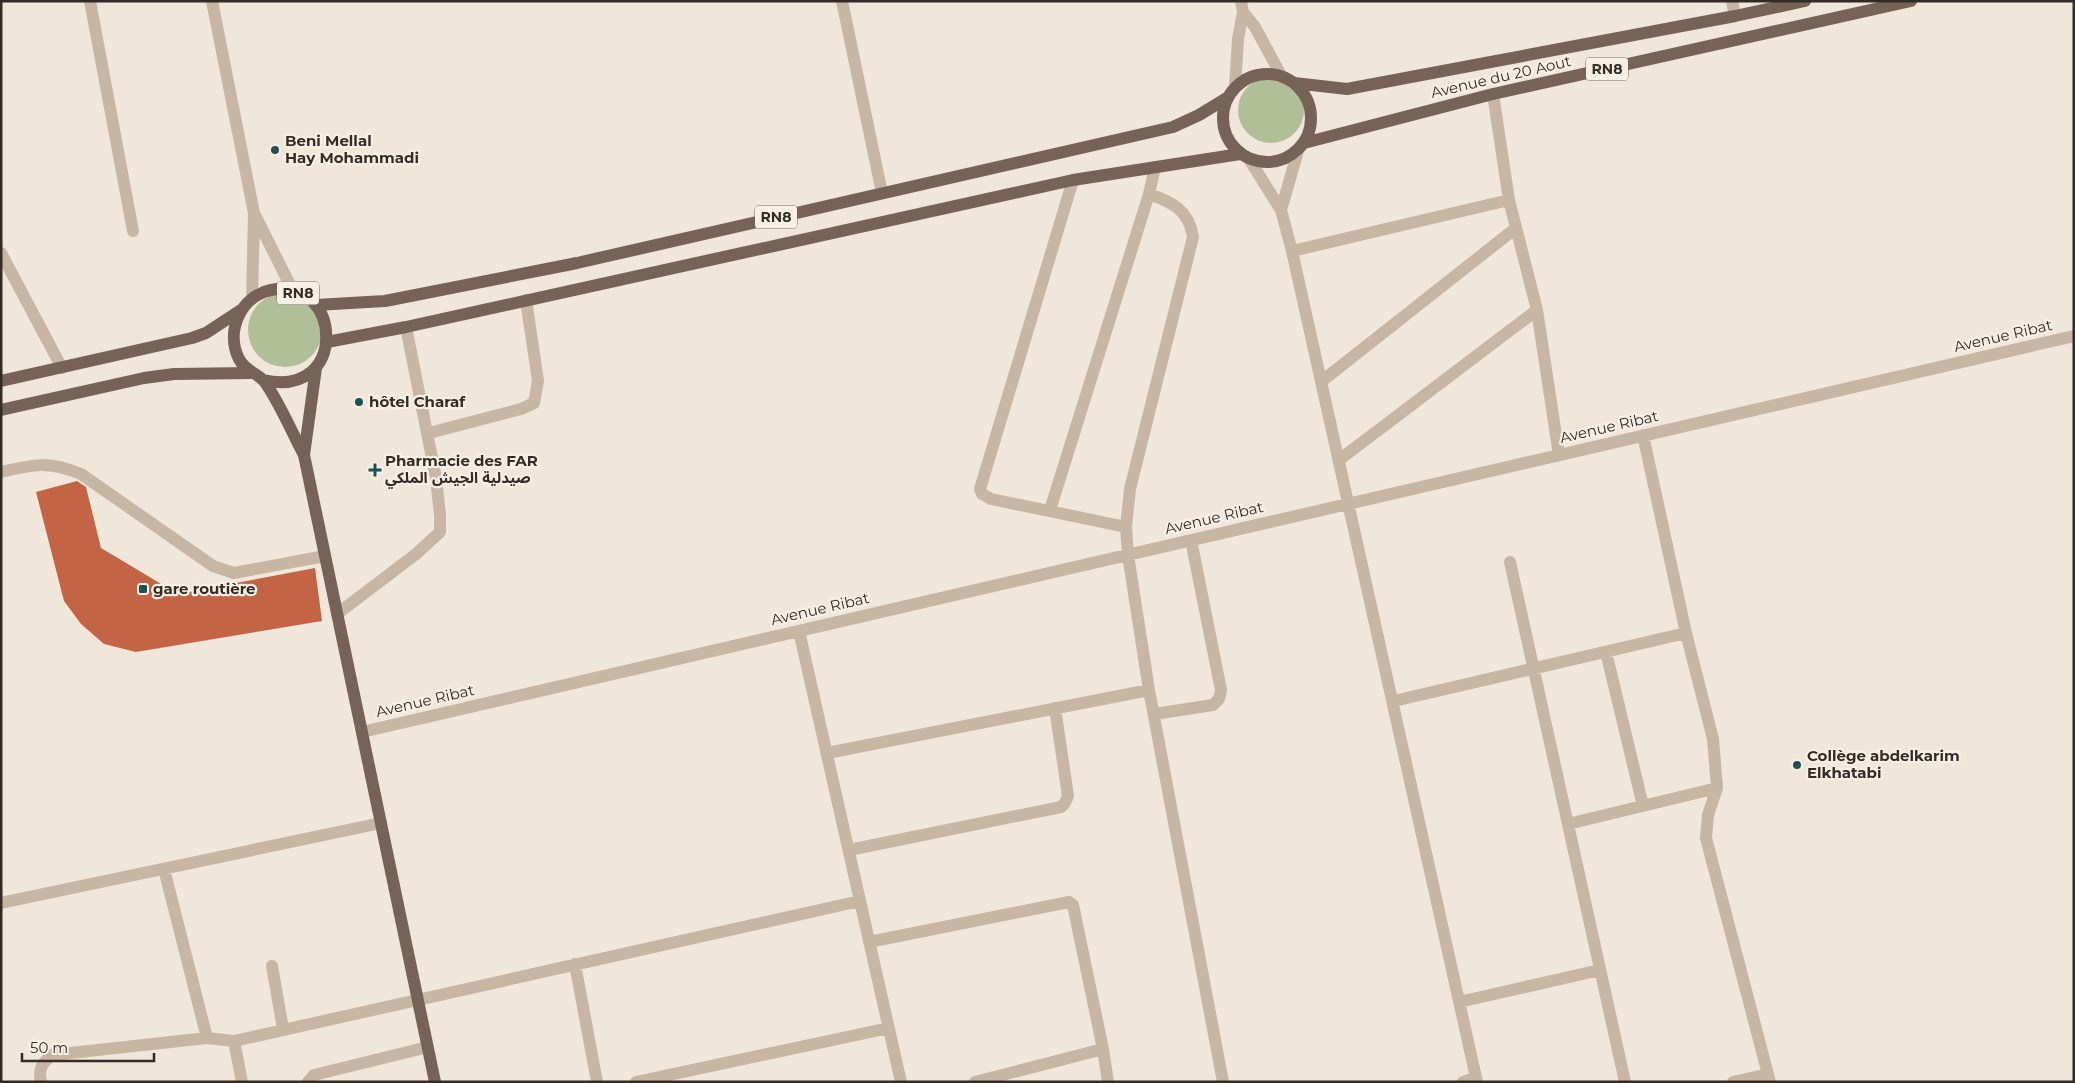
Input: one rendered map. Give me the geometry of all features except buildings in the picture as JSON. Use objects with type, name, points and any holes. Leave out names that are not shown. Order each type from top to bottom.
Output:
[{"type":"main road","name":"Avenue du 20 Aout","points":[[1294,83],[1347,89],[1805,1]]},
{"type":"main road","name":"Avenue du 20 Aout","points":[[1301,147],[1494,94],[1911,1]]},
{"type":"main road","name":"RN8","points":[[1,381],[206,334],[241,310],[252,299],[272,290],[293,291],[306,297],[316,306],[324,317],[328,342],[406,327],[1073,180],[1155,167],[1245,157],[1270,163],[1289,157],[1301,147],[1312,122],[1311,111],[1302,91],[1294,83],[1270,74],[1257,75],[1235,87],[1227,98],[1222,125],[1228,141],[1245,157]]},
{"type":"main road","name":"RN8","points":[[316,306],[385,301],[567,265],[1173,127],[1199,115],[1227,98]]},
{"type":"main road","name":"RN8","points":[[241,310],[234,326],[234,343],[239,359],[250,373],[263,380],[277,383],[292,382],[305,377],[316,368]]},
{"type":"main road","points":[[304,455],[316,368],[324,356],[328,342]]},
{"type":"main road","name":"RN8","points":[[1,410],[144,378],[174,374],[250,373]]},
{"type":"main road","points":[[263,380],[304,455],[435,1082]]},
{"type":"street","points":[[90,1],[134,230]]},
{"type":"street","points":[[212,1],[254,213],[252,299]]},
{"type":"street","points":[[842,1],[882,192]]},
{"type":"street","points":[[1732,1],[1734,16]]},
{"type":"street","points":[[1242,7],[1282,77]]},
{"type":"street","points":[[1235,87],[1242,7]]},
{"type":"street","points":[[1494,94],[1509,200],[1536,310],[1559,455]]},
{"type":"street","points":[[1281,210],[1301,147]]},
{"type":"street","points":[[1245,157],[1281,210],[1292,252],[1477,1079],[1463,1082]]},
{"type":"street","points":[[1050,510],[1155,167]]},
{"type":"street","points":[[1073,180],[980,489],[982,494],[991,499],[1050,510],[1126,528]]},
{"type":"street","points":[[1148,194],[1170,201],[1182,210],[1192,227],[1193,237],[1130,488],[1126,528],[1128,555],[1149,690],[1223,1082]]},
{"type":"street","points":[[1292,252],[1509,200]]},
{"type":"street","points":[[254,213],[293,291]]},
{"type":"street","points":[[1322,381],[1516,228]]},
{"type":"street","points":[[1,253],[62,368]]},
{"type":"street","points":[[429,433],[521,409],[534,403],[538,381],[526,300]]},
{"type":"street","points":[[1340,460],[1536,310]]},
{"type":"street","points":[[338,614],[416,554],[440,532],[438,491],[429,433],[406,327]]},
{"type":"street","name":"Avenue Ribat","points":[[362,732],[2074,336]]},
{"type":"street","points":[[1643,436],[1686,633],[1714,739],[1717,788],[1708,815],[1706,838],[1769,1078],[1733,1082]]},
{"type":"street","points":[[1,472],[47,464],[60,465],[81,474],[213,566],[234,573],[326,556]]},
{"type":"street","points":[[1154,714],[1213,705],[1219,699],[1221,690],[1191,540]]},
{"type":"street","points":[[1510,562],[1625,1082]]},
{"type":"street","points":[[799,631],[901,1082]]},
{"type":"street","points":[[1394,702],[1686,633]]},
{"type":"street","points":[[1606,652],[1643,806]]},
{"type":"street","points":[[827,753],[1149,690]]},
{"type":"street","points":[[849,850],[1061,807],[1068,796],[1055,708]]},
{"type":"street","points":[[1568,824],[1717,788]]},
{"type":"street","points":[[1,903],[381,823]]},
{"type":"street","points":[[164,869],[207,1038]]},
{"type":"street","points":[[41,1082],[39,1074],[42,1064],[52,1055],[207,1038],[234,1041],[418,998],[860,901]]},
{"type":"street","points":[[869,942],[1069,902],[1073,905],[1108,1082]]},
{"type":"street","points":[[575,964],[597,1082]]},
{"type":"street","points":[[272,966],[283,1029]]},
{"type":"street","points":[[1459,1002],[1600,970]]},
{"type":"street","points":[[636,1082],[889,1028]]},
{"type":"street","points":[[234,1041],[242,1082]]},
{"type":"street","points":[[308,1082],[314,1075],[428,1047]]},
{"type":"street","points":[[975,1082],[1103,1049]]},
{"type":"green space","points":[[1264,77],[1278,77],[1290,82],[1299,91],[1304,103],[1302,123],[1295,134],[1278,143],[1264,143],[1252,138],[1243,129],[1238,117],[1238,103],[1243,91],[1252,82]]},
{"type":"green space","points":[[285,293],[299,296],[311,304],[319,316],[322,330],[319,344],[311,356],[299,364],[285,367],[271,364],[259,356],[251,344],[248,330],[251,316],[259,304],[271,296]]},
{"type":"place","name":"Beni Mellal Hay Mohammadi","points":[[275,150]]},
{"type":"place","name":"hôtel Charaf","points":[[359,402]]},
{"type":"place","name":"Pharmacie des FAR صيدلية الجيش الملكي","points":[[375,470]]},
{"type":"place","name":"gare routière","points":[[143,589]]},
{"type":"place","name":"Collège abdelkarim Elkhatabi","points":[[1797,765]]}]
